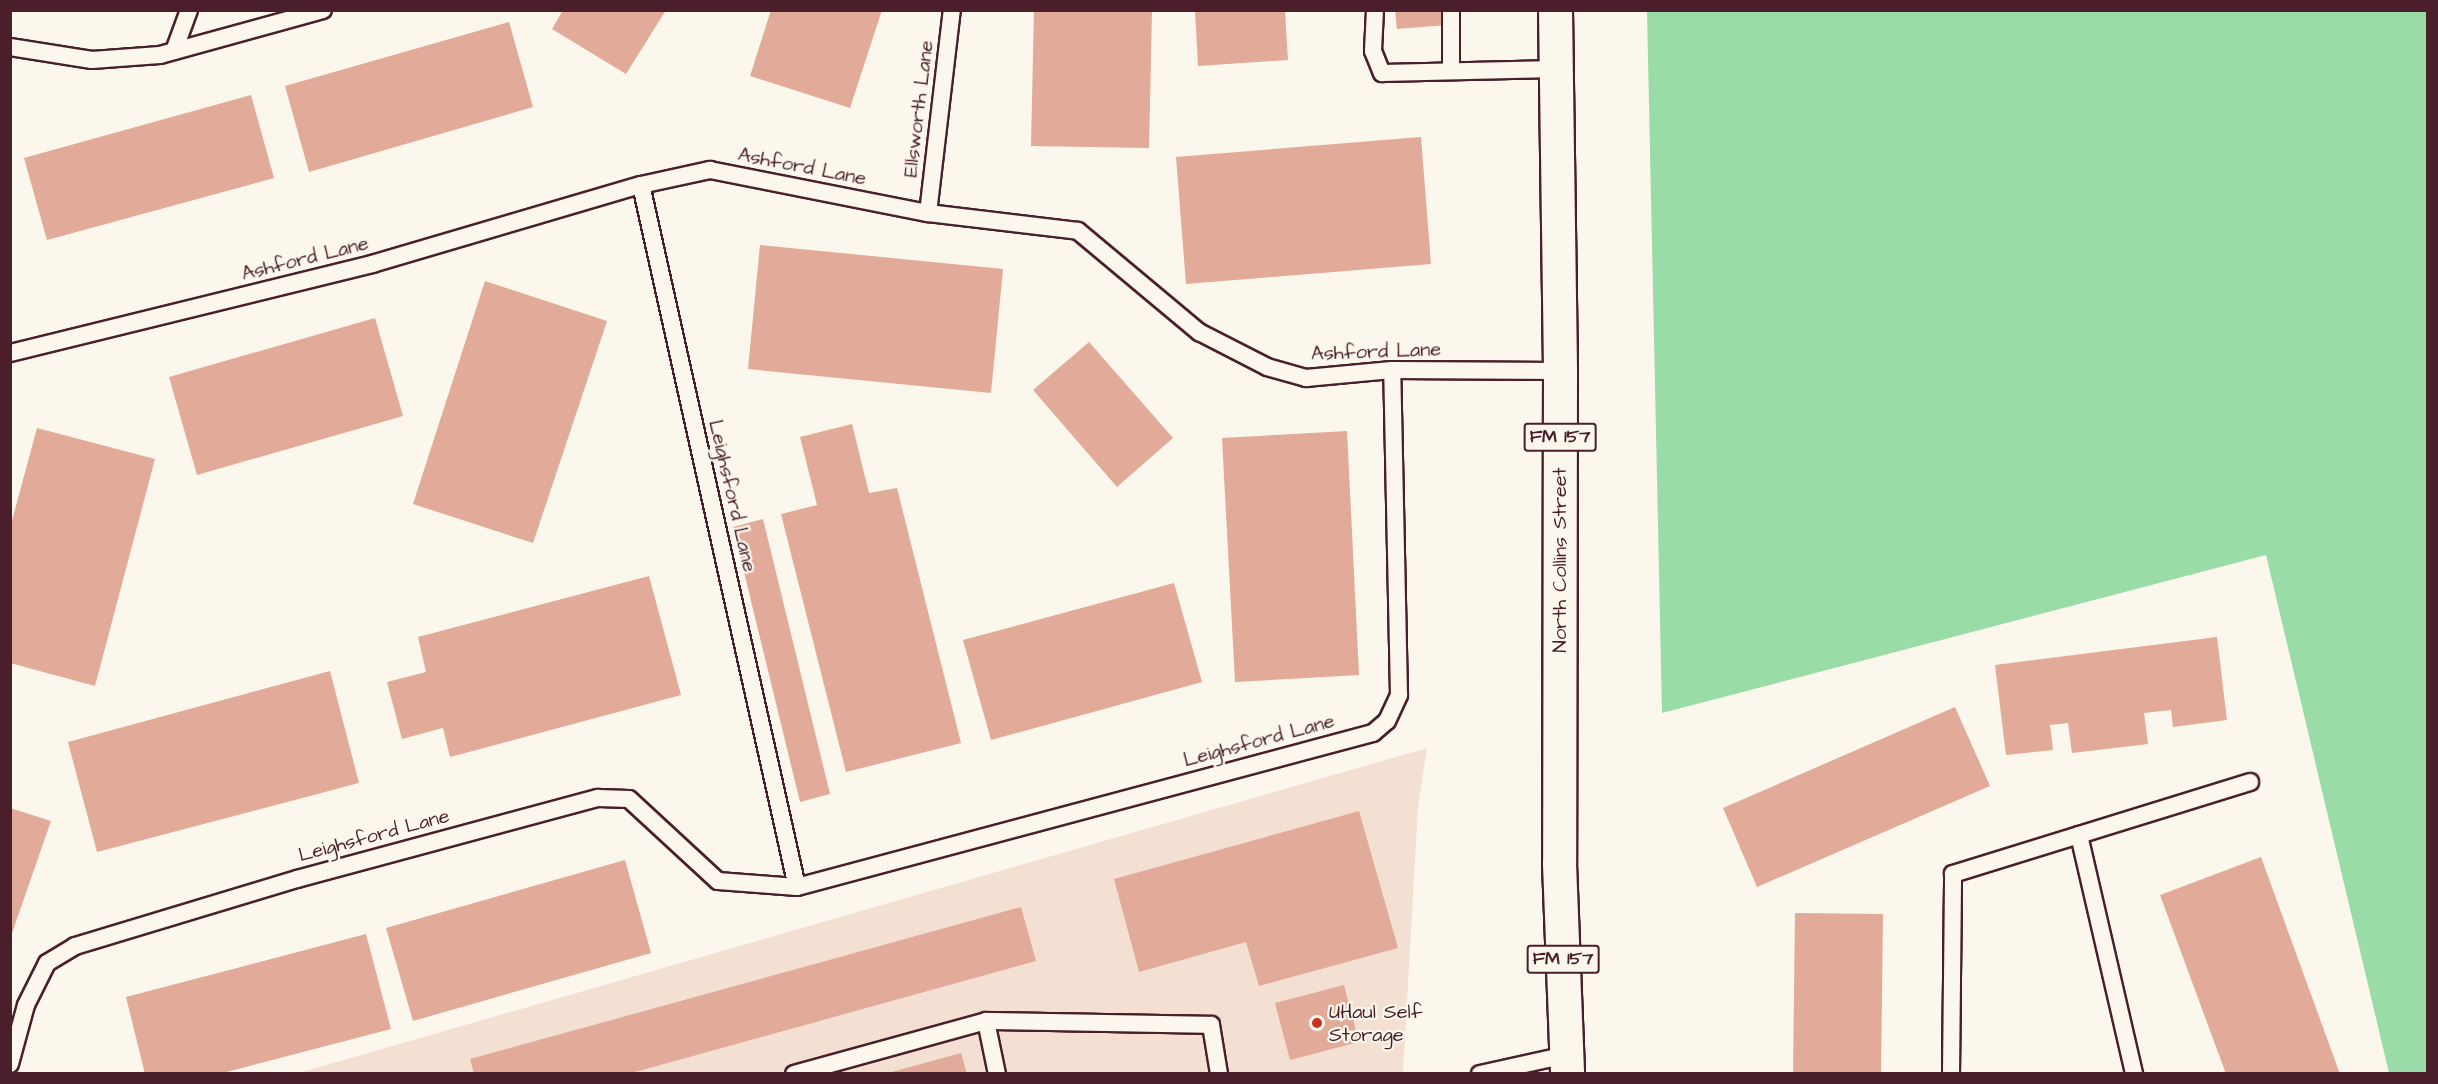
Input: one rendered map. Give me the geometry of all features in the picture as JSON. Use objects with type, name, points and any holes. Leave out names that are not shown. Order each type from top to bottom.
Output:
[{"type":"main road","name":"North Collins Street","points":[[1555,10],[1560,371],[1559,863],[1566,1064]]},
{"type":"lane","points":[[174,51],[189,10]]},
{"type":"lane","points":[[10,47],[92,60],[174,51],[323,10]]},
{"type":"lane","name":"Ellsworth Lane","points":[[928,213],[952,10]]},
{"type":"lane","points":[[1375,10],[1373,51],[1382,73],[1556,69]]},
{"type":"lane","points":[[1451,10],[1451,70]]},
{"type":"lane","name":"Ashford Lane","points":[[10,353],[372,264],[641,184],[710,170],[928,213],[1078,231],[1199,332],[1267,367],[1306,378],[1392,370],[1560,371]]},
{"type":"lane","name":"Leighsford Lane","points":[[641,184],[797,887]]},
{"type":"lane","name":"Leighsford Lane","points":[[10,1064],[26,1005],[47,963],[75,946],[297,879],[598,798],[629,799],[718,881],[797,887],[1373,733],[1387,721],[1399,694],[1392,370]]},
{"type":"lane","points":[[1951,1074],[1953,874],[2250,782]]},
{"type":"lane","points":[[2079,835],[2134,1074]]},
{"type":"lane","points":[[794,1074],[986,1021],[1211,1025],[1219,1074]]},
{"type":"lane","points":[[986,1021],[997,1074]]},
{"type":"lane","points":[[1480,1074],[1566,1064]]},
{"type":"shaded area","points":[[1427,748],[1418,807],[1403,1073],[295,1074]]},
{"type":"green space","points":[[1647,11],[2427,11],[2427,1073],[2389,1073],[2266,555],[1662,713]]},
{"type":"building","points":[[563,10],[666,10],[626,74],[552,29]]},
{"type":"building","points":[[771,10],[882,10],[850,108],[750,76]]},
{"type":"building","points":[[1034,10],[1152,10],[1149,148],[1031,146]]},
{"type":"building","points":[[1195,10],[1285,10],[1288,60],[1198,66]]},
{"type":"building","points":[[1395,10],[1446,10],[1447,25],[1397,29]]},
{"type":"building","points":[[509,22],[533,107],[309,172],[285,86]]},
{"type":"building","points":[[251,95],[274,178],[47,240],[24,158]]},
{"type":"building","points":[[1421,137],[1431,264],[1186,284],[1176,157]]},
{"type":"building","points":[[760,245],[1003,269],[991,393],[748,369]]},
{"type":"building","points":[[485,281],[607,321],[533,543],[413,504]]},
{"type":"building","points":[[375,318],[403,416],[197,475],[169,377]]},
{"type":"building","points":[[1089,342],[1173,438],[1117,487],[1033,390]]},
{"type":"building","points":[[852,424],[869,493],[897,488],[961,743],[846,772],[781,514],[817,505],[800,437]]},
{"type":"building","points":[[37,428],[155,459],[95,686],[10,663],[10,528]]},
{"type":"building","points":[[1347,431],[1359,675],[1235,682],[1222,438]]},
{"type":"building","points":[[763,519],[830,794],[800,802],[733,527]]},
{"type":"building","points":[[649,576],[681,695],[450,757],[443,728],[402,739],[387,682],[426,672],[418,637]]},
{"type":"building","points":[[1174,583],[1202,682],[991,740],[963,640]]},
{"type":"building","points":[[2217,637],[2227,720],[2173,727],[2171,710],[2144,713],[2148,744],[2072,753],[2068,723],[2050,725],[2053,750],[2006,755],[1995,665]]},
{"type":"building","points":[[330,671],[359,783],[97,852],[68,742]]},
{"type":"building","points":[[1955,707],[1990,786],[1757,887],[1723,808]]},
{"type":"building","points":[[10,808],[51,821],[11,936],[10,936]]},
{"type":"building","points":[[1359,811],[1398,948],[1259,986],[1246,942],[1139,972],[1114,879]]},
{"type":"building","points":[[2261,857],[2340,1074],[2226,1074],[2160,895]]},
{"type":"building","points":[[625,860],[651,953],[413,1021],[386,928]]},
{"type":"building","points":[[1021,907],[1036,961],[628,1074],[474,1074],[470,1059]]},
{"type":"building","points":[[1795,913],[1883,914],[1881,1074],[1793,1074]]},
{"type":"building","points":[[366,934],[391,1029],[219,1074],[145,1074],[126,997]]},
{"type":"building","name":"UHaul Self Storage","points":[[1344,985],[1359,1042],[1290,1060],[1275,1003]]},
{"type":"building","points":[[961,1053],[967,1074],[888,1074],[888,1073]]},
{"type":"place","name":"UHaul Self Storage","points":[[1317,1023]]}]
